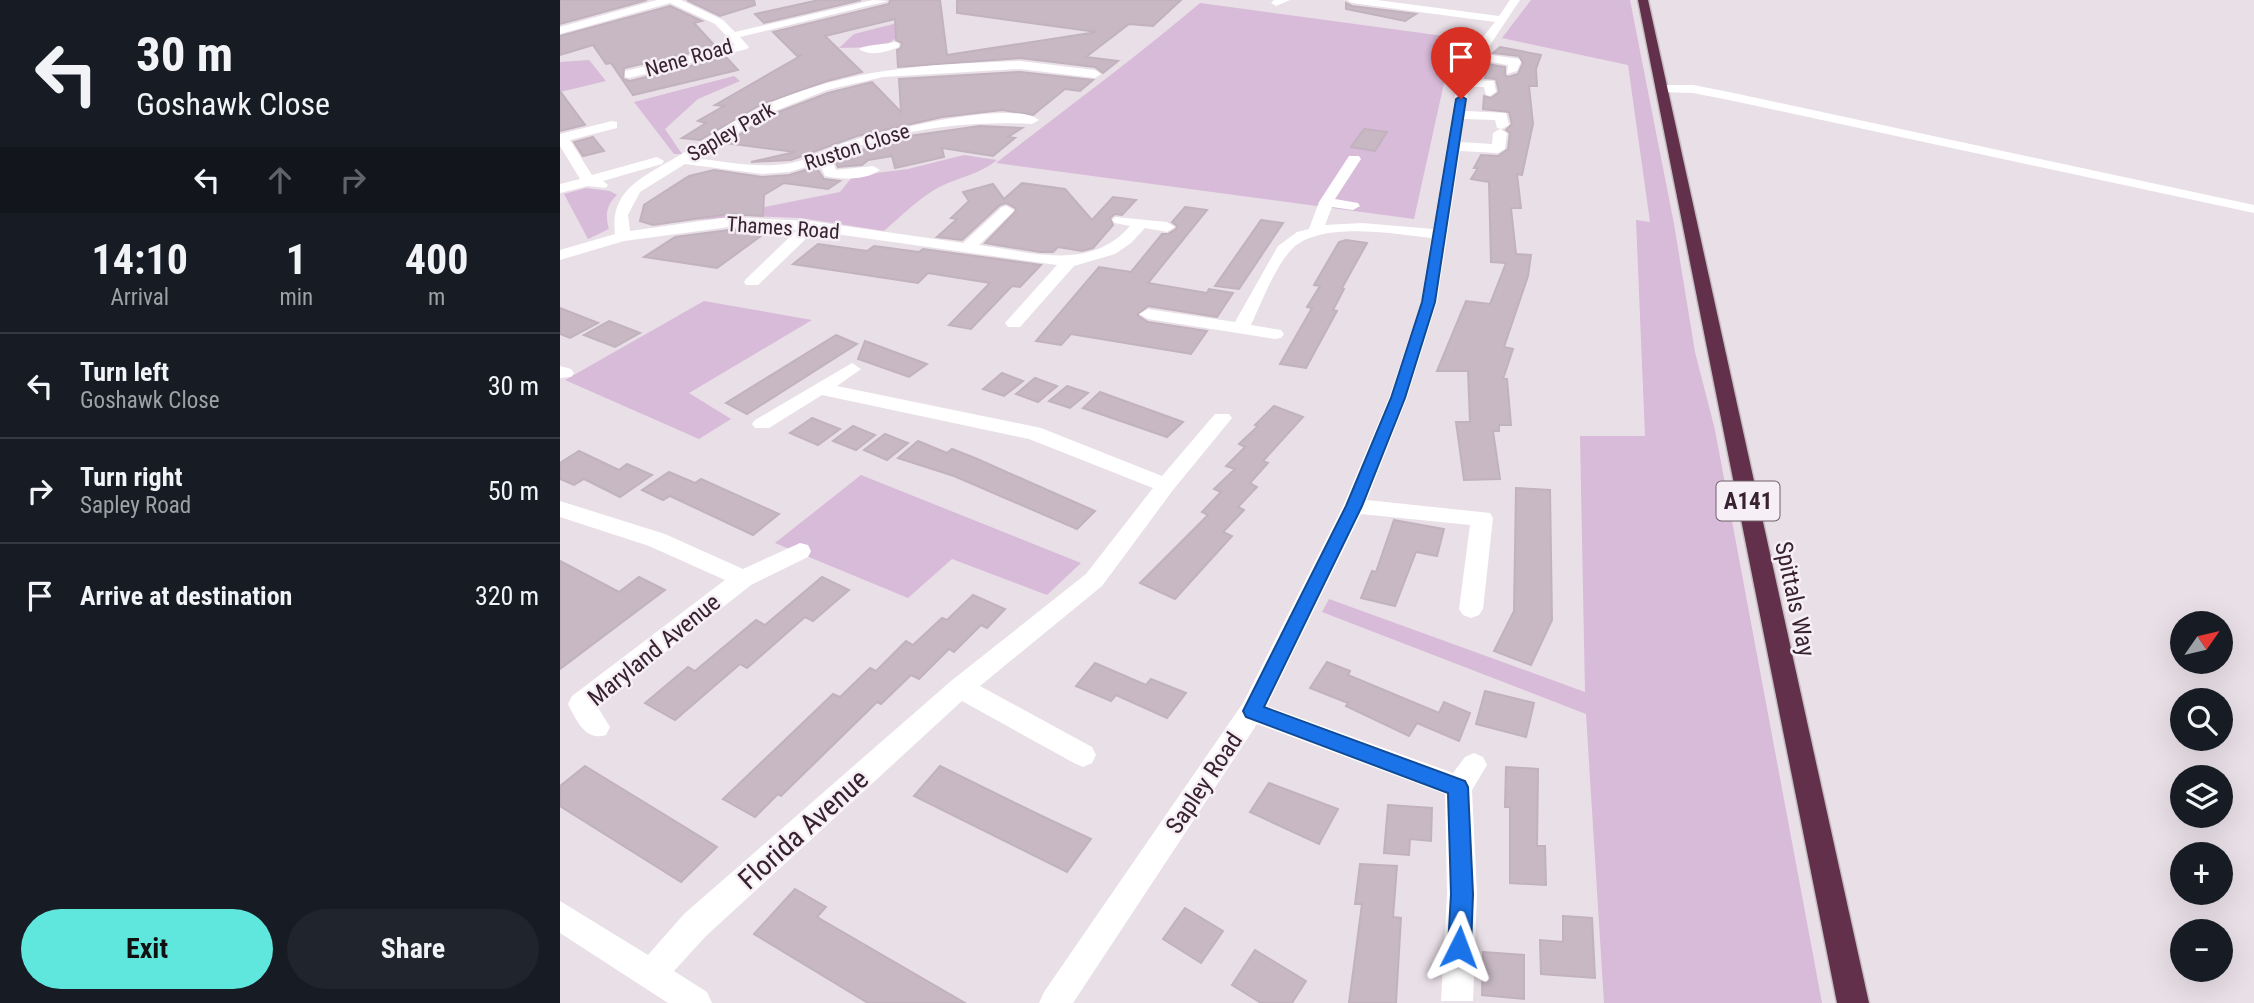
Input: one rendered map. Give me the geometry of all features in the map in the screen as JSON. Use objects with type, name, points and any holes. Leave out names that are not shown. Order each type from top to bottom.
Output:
[{"type":"highway","name":"Spittals Way","points":[[1643,0],[1853,1003]]},
{"type":"street","name":"Nene Road","points":[[560,31],[671,0],[719,22],[743,47],[629,74]]},
{"type":"street","points":[[1352,0],[1466,20],[1500,19]]},
{"type":"street","points":[[1466,20],[1483,0]]},
{"type":"street","name":"Sapley Road","points":[[1055,1003],[1252,711],[1354,506],[1398,398],[1429,302],[1465,73],[1474,56],[1515,0]]},
{"type":"street","name":"Nene Road","points":[[732,36],[883,1]]},
{"type":"street","points":[[865,49],[888,48],[878,58],[883,73]]},
{"type":"street","points":[[1020,65],[1033,54]]},
{"type":"street","points":[[1474,56],[1515,62],[1511,71]]},
{"type":"street","name":"Sapley Park","points":[[634,189],[765,110],[823,87],[883,73],[1020,65],[1095,74]]},
{"type":"street","points":[[1464,83],[1490,84],[1490,92]]},
{"type":"street","points":[[1662,89],[1693,89],[1729,96],[2254,209]]},
{"type":"street","points":[[1453,146],[1498,149],[1501,116],[1458,115]]},
{"type":"street","name":"Ruston Close","points":[[683,160],[754,169],[788,168],[861,142],[918,127],[1001,117],[1032,120]]},
{"type":"street","points":[[611,125],[561,138],[588,181],[607,187],[634,189],[620,215],[623,237]]},
{"type":"street","points":[[817,159],[828,165],[830,173],[873,170]]},
{"type":"street","points":[[1316,230],[1326,202],[1354,159]]},
{"type":"street","points":[[560,190],[657,161]]},
{"type":"street","points":[[648,181],[665,182]]},
{"type":"street","points":[[1326,202],[1353,206]]},
{"type":"street","points":[[966,248],[1007,210]]},
{"type":"street","points":[[1120,220],[1167,227]]},
{"type":"street","name":"Thames Road","points":[[560,255],[623,237],[729,222],[810,226],[1069,262],[1101,256],[1125,243],[1141,223]]},
{"type":"street","points":[[752,282],[810,226]]},
{"type":"street","points":[[1240,329],[1286,245],[1316,230],[1338,228],[1440,234]]},
{"type":"street","points":[[604,242],[616,257]]},
{"type":"street","points":[[1014,324],[1069,262]]},
{"type":"street","points":[[1149,314],[1275,334]]},
{"type":"street","points":[[762,424],[852,369]]},
{"type":"street","points":[[820,389],[1034,433],[1166,485]]},
{"type":"street","name":"Florida Avenue","points":[[651,974],[695,925],[960,688],[1094,580],[1166,485],[1222,418]]},
{"type":"street","points":[[1354,506],[1482,518],[1471,609]]},
{"type":"street","name":"Maryland Avenue","points":[[560,509],[657,540],[743,579]]},
{"type":"street","name":"Maryland Avenue","points":[[597,727],[581,704],[743,579],[800,551]]},
{"type":"street","points":[[960,688],[1083,755]]},
{"type":"street","points":[[1252,711],[1458,787]]},
{"type":"street","points":[[1457,1001],[1462,894],[1458,787],[1474,765]]},
{"type":"street","points":[[560,916],[695,1003]]},
{"type":"shaded area","points":[[1531,0],[1630,0],[1674,224],[1695,352],[1715,430],[1822,1003],[1604,1003],[1586,714],[1322,612],[1329,599],[1585,692],[1580,436],[1645,436],[1636,220],[1650,222],[1628,65],[1502,38]]},
{"type":"shaded area","points":[[1200,3],[1466,39],[1446,74],[1414,219],[996,163]]},
{"type":"shaded area","points":[[921,17],[920,22],[889,43],[878,47],[839,48],[854,34]]},
{"type":"shaded area","points":[[589,60],[606,81],[560,92],[560,62]]},
{"type":"shaded area","points":[[734,76],[740,81],[698,99],[665,129],[682,154],[674,154],[634,102]]},
{"type":"shaded area","points":[[964,155],[997,160],[982,170],[931,192],[884,231],[801,218],[748,216],[698,220],[840,192],[853,176],[908,169]]},
{"type":"shaded area","points":[[586,188],[610,191],[617,195],[607,210],[609,229],[588,239],[564,194]]},
{"type":"shaded area","points":[[704,301],[812,320],[689,393],[731,419],[699,439],[565,380]]},
{"type":"shaded area","points":[[861,475],[1081,563],[1047,595],[952,559],[908,598],[775,543]]},
{"type":"building","points":[[560,0],[647,0],[560,24]]},
{"type":"building","points":[[687,0],[754,0],[755,5],[720,16]]},
{"type":"building","points":[[819,0],[861,0],[764,23],[755,14]]},
{"type":"building","points":[[890,0],[940,0],[947,55],[1097,32],[957,13],[957,0],[1181,0],[1153,26],[1129,24],[1086,57],[1118,61],[1103,73],[1095,67],[1020,58],[898,67],[897,50],[902,43],[896,40],[895,19],[825,36],[862,72],[762,104],[700,140],[682,138],[706,123],[698,121],[724,106],[715,105],[802,55],[797,56],[773,32],[889,4]]},
{"type":"building","points":[[1346,3],[1416,14],[1405,21],[1346,9]]},
{"type":"building","points":[[670,6],[702,21],[694,23],[716,47],[624,68],[623,79],[630,81],[726,57],[738,70],[633,95],[611,63],[606,64],[593,45],[560,55],[560,36]]},
{"type":"building","points":[[1500,47],[1541,55],[1536,69],[1537,86],[1529,86],[1533,124],[1522,175],[1517,174],[1521,208],[1511,208],[1516,254],[1531,255],[1528,276],[1504,347],[1513,349],[1503,379],[1507,379],[1511,425],[1499,425],[1499,431],[1493,431],[1500,479],[1464,480],[1456,422],[1470,422],[1468,371],[1437,371],[1466,301],[1490,304],[1506,263],[1491,262],[1489,182],[1471,179],[1478,168],[1474,168],[1481,155],[1498,156],[1508,149],[1510,133],[1506,130],[1512,124],[1509,112],[1483,109],[1484,96],[1491,98],[1499,92],[1496,79],[1485,78],[1487,64],[1505,67],[1505,75],[1508,77],[1518,74],[1523,63],[1519,56],[1493,53]]},
{"type":"building","points":[[1020,72],[1093,80],[1080,91],[1065,89],[1033,115],[1002,110],[942,117],[857,136],[791,160],[751,162],[795,152],[726,143],[771,115],[828,93],[872,82],[901,112],[899,79]]},
{"type":"building","points":[[560,91],[585,125],[560,131]]},
{"type":"building","points":[[980,126],[1022,128],[1008,137],[1015,138],[993,156],[942,148],[944,157],[895,168],[892,156],[868,160],[862,165],[838,167],[834,159],[902,137]]},
{"type":"building","points":[[1364,129],[1387,132],[1375,151],[1351,147]]},
{"type":"building","points":[[593,137],[604,151],[583,156],[574,142]]},
{"type":"building","points":[[816,167],[824,179],[840,181],[828,189],[784,183],[764,195],[763,216],[729,214],[653,225],[640,221],[644,205],[689,176],[714,170],[762,177],[789,175]]},
{"type":"building","points":[[1022,183],[1065,189],[1092,220],[1113,197],[1136,200],[1122,215],[1115,214],[1110,218],[1113,225],[1093,248],[1082,251],[1058,247],[1053,252],[1040,252],[985,243],[1016,211],[1006,203],[1000,205],[962,240],[937,237],[957,219],[951,218],[969,201],[963,192],[993,184],[1004,199]]},
{"type":"building","points":[[1185,207],[1207,210],[1148,283],[1207,293],[1209,289],[1233,293],[1217,317],[1148,306],[1137,315],[1148,322],[1207,331],[1191,354],[1071,334],[1061,345],[1036,341],[1099,267],[1131,272],[1162,234],[1176,229],[1177,226],[1172,222]]},
{"type":"building","points":[[1261,220],[1283,223],[1239,289],[1215,286]]},
{"type":"building","points":[[729,230],[762,231],[761,236],[717,268],[644,257],[675,237]]},
{"type":"building","points":[[1346,240],[1367,243],[1342,288],[1344,289],[1333,310],[1337,311],[1306,368],[1280,364],[1312,308],[1307,307],[1320,286],[1314,285],[1339,242]]},
{"type":"building","points":[[818,244],[867,251],[874,246],[919,252],[923,249],[1041,265],[1020,287],[1012,286],[971,329],[949,325],[990,283],[928,273],[918,283],[793,264]]},
{"type":"building","points":[[560,308],[598,323],[570,338],[560,334]]},
{"type":"building","points":[[609,321],[640,333],[615,347],[584,335]]},
{"type":"building","points":[[836,335],[857,344],[747,414],[726,403]]},
{"type":"building","points":[[865,341],[927,364],[909,377],[858,359]]},
{"type":"building","points":[[1002,373],[1023,381],[1004,396],[983,389]]},
{"type":"building","points":[[1035,378],[1057,386],[1038,402],[1016,394]]},
{"type":"building","points":[[1067,386],[1088,393],[1070,408],[1049,401]]},
{"type":"building","points":[[1100,392],[1183,422],[1167,437],[1083,408]]},
{"type":"building","points":[[1274,406],[1303,417],[1263,461],[1268,463],[1250,483],[1257,487],[1238,507],[1244,510],[1223,532],[1232,536],[1175,599],[1140,583],[1208,515],[1202,512],[1221,492],[1214,489],[1235,469],[1226,466],[1245,447],[1239,444]]},
{"type":"building","points":[[812,418],[840,429],[818,445],[790,433]]},
{"type":"building","points":[[853,426],[875,435],[856,450],[833,441]]},
{"type":"building","points":[[885,434],[908,443],[887,460],[864,450]]},
{"type":"building","points":[[918,441],[947,453],[952,449],[975,458],[1095,511],[1077,529],[954,476],[898,458]]},
{"type":"building","points":[[579,451],[619,470],[627,464],[652,475],[620,497],[584,479],[574,485],[560,479],[560,463]]},
{"type":"building","points":[[669,472],[695,483],[701,479],[779,514],[753,535],[670,496],[663,500],[642,490]]},
{"type":"building","points":[[1516,488],[1550,490],[1552,620],[1531,665],[1494,651],[1514,611]]},
{"type":"building","points":[[1394,520],[1444,529],[1437,556],[1416,552],[1395,606],[1361,598],[1372,571],[1376,572]]},
{"type":"building","points":[[560,561],[619,592],[639,577],[665,590],[560,669]]},
{"type":"building","points":[[822,577],[849,590],[813,621],[805,617],[747,668],[740,664],[675,720],[645,703],[688,667],[695,671],[756,620],[765,625]]},
{"type":"building","points":[[973,595],[1005,609],[987,628],[981,625],[954,652],[949,649],[919,679],[911,675],[881,704],[877,702],[781,796],[778,794],[755,817],[723,799],[833,694],[840,697],[870,668],[876,671],[906,641],[913,645],[942,618],[947,620]]},
{"type":"building","points":[[1327,662],[1350,671],[1348,675],[1439,713],[1444,702],[1470,713],[1459,741],[1417,723],[1409,736],[1346,706],[1348,703],[1310,688]]},
{"type":"building","points":[[1095,663],[1146,685],[1151,679],[1186,693],[1167,718],[1116,695],[1111,701],[1076,686]]},
{"type":"building","points":[[1485,691],[1534,703],[1526,737],[1476,724]]},
{"type":"building","points":[[585,766],[717,847],[681,882],[560,806],[560,786]]},
{"type":"building","points":[[940,766],[1091,839],[1067,872],[914,796]]},
{"type":"building","points":[[1506,767],[1538,769],[1537,846],[1545,846],[1546,885],[1510,883],[1510,807],[1505,807]]},
{"type":"building","points":[[1269,783],[1338,809],[1319,844],[1250,812]]},
{"type":"building","points":[[1388,805],[1432,808],[1431,841],[1410,839],[1409,855],[1384,853]]},
{"type":"building","points":[[1360,864],[1397,866],[1393,917],[1401,918],[1396,1003],[1349,1003],[1362,904],[1355,904]]},
{"type":"building","points":[[795,889],[826,907],[817,917],[965,1003],[868,1003],[754,934]]},
{"type":"building","points":[[1185,908],[1223,931],[1201,963],[1163,939]]},
{"type":"building","points":[[1563,916],[1592,918],[1595,978],[1541,974],[1540,940],[1563,942]]},
{"type":"building","points":[[1255,950],[1306,981],[1292,1003],[1261,1003],[1232,985]]},
{"type":"building","points":[[1483,952],[1524,955],[1524,999],[1482,995]]},
{"type":"route","points":[[1459,947],[1462,894],[1458,787],[1252,711],[1354,506],[1398,398],[1429,302],[1461,99]]}]
